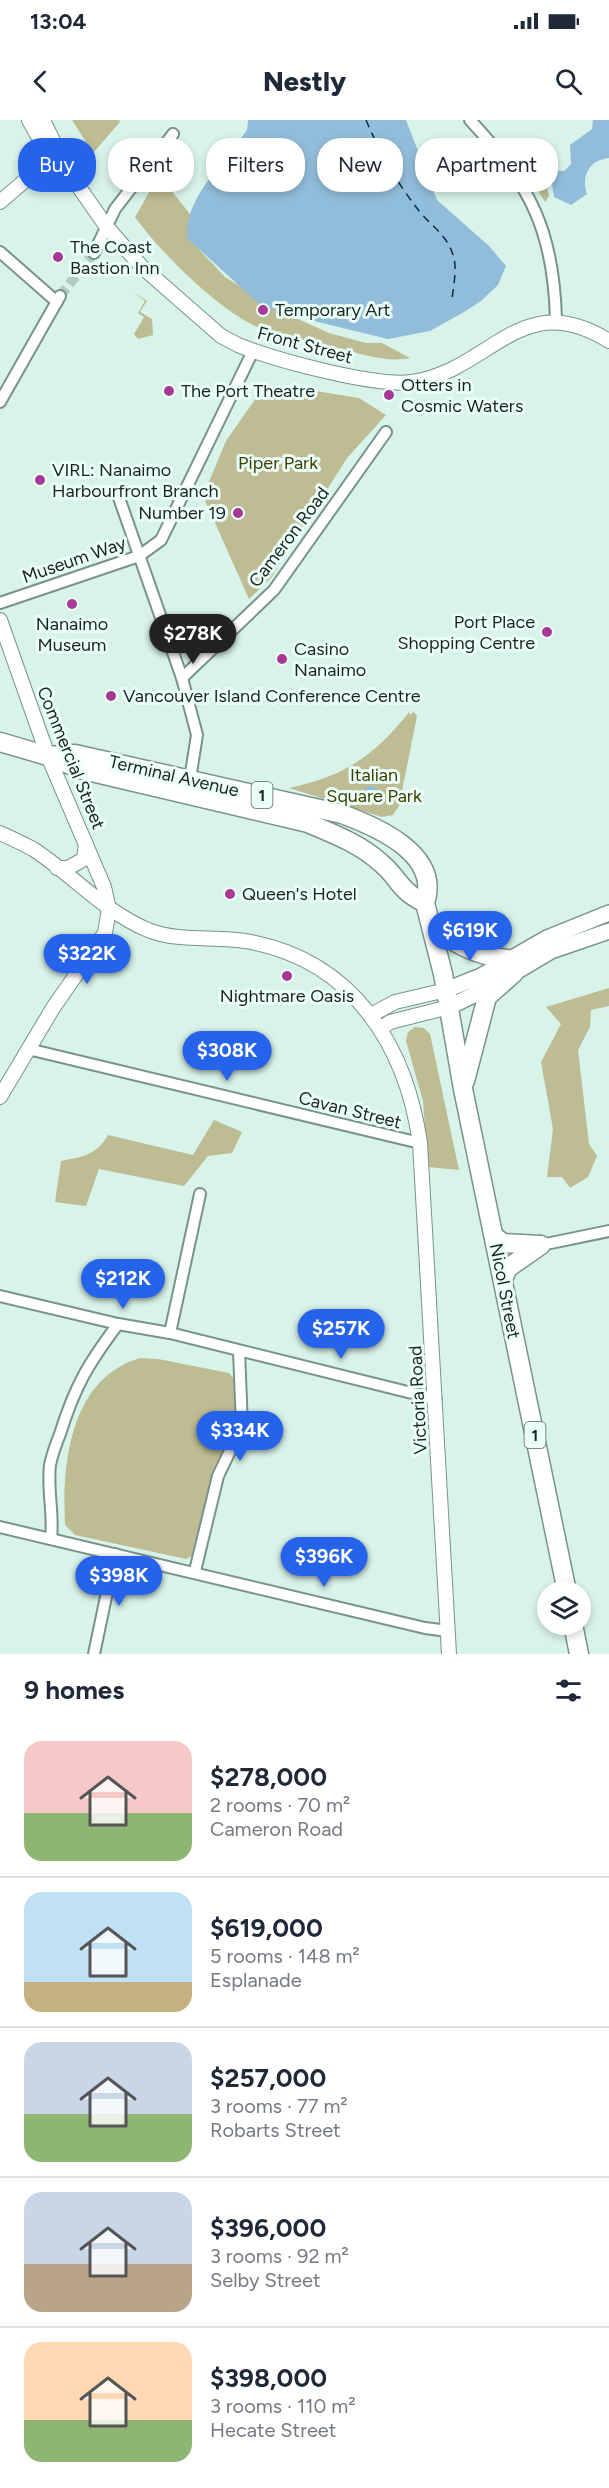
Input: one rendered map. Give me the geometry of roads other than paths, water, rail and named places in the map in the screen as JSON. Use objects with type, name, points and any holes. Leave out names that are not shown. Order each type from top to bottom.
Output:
[{"type":"highway","name":"Terminal Avenue","points":[[0,742],[48,756],[83,770],[318,827],[365,851],[384,865],[408,895],[425,903]]},
{"type":"highway","name":"Terminal Avenue","points":[[48,756],[75,754],[342,814],[377,827],[398,840],[412,854],[426,881],[425,903],[433,928],[447,999]]},
{"type":"highway","points":[[433,928],[458,946],[510,966],[487,997],[463,1089]]},
{"type":"highway","name":"Nicol Street","points":[[447,999],[463,1089],[565,1581]]},
{"type":"highway","points":[[494,1236],[503,1243],[541,1245]]},
{"type":"highway","points":[[503,1279],[508,1268],[541,1245]]},
{"type":"highway","points":[[575,1635],[579,1654]]},
{"type":"main road","points":[[447,999],[510,966],[557,934],[609,913]]},
{"type":"main road","points":[[510,966],[551,951],[602,938],[609,931]]},
{"type":"street","name":"Front Street","points":[[29,120],[39,138]]},
{"type":"street","name":"Front Street","points":[[43,120],[53,138]]},
{"type":"street","points":[[470,120],[503,155],[539,216],[555,291],[556,320]]},
{"type":"street","points":[[94,253],[115,209],[173,134]]},
{"type":"street","points":[[0,202],[18,187]]},
{"type":"street","name":"Front Street","points":[[83,192],[106,226],[141,266],[221,336],[254,351],[365,379],[408,382],[443,374],[510,333],[532,325],[556,320],[590,329],[609,340]]},
{"type":"street","points":[[0,252],[59,299],[0,402]]},
{"type":"street","name":"Museum Way","points":[[0,603],[139,556],[161,540],[254,351]]},
{"type":"street","name":"Cameron Road","points":[[182,678],[274,590],[386,432]]},
{"type":"street","points":[[117,492],[182,678],[197,735],[190,779]]},
{"type":"street","name":"Commercial Street","points":[[0,620],[48,756],[104,887],[109,909]]},
{"type":"street","name":"Victoria Road","points":[[0,833],[32,849],[109,909],[135,924],[167,936],[244,941],[291,954],[337,981],[371,1015],[380,1029],[403,1072],[420,1143],[449,1654]]},
{"type":"street","points":[[57,868],[77,864],[84,859],[86,844]]},
{"type":"street","points":[[0,1097],[28,1048],[105,933],[109,909]]},
{"type":"street","points":[[371,1015],[395,1002],[447,999]]},
{"type":"street","points":[[380,1029],[390,1022],[447,999]]},
{"type":"street","name":"Cavan Street","points":[[28,1048],[420,1143]]},
{"type":"street","points":[[170,1333],[200,1194]]},
{"type":"street","points":[[541,1245],[609,1231]]},
{"type":"street","points":[[0,1296],[118,1324],[170,1333],[436,1399]]},
{"type":"street","points":[[51,1539],[54,1518],[50,1488],[51,1462],[74,1391],[87,1367],[118,1324]]},
{"type":"street","points":[[195,1571],[218,1476],[242,1426],[239,1350]]},
{"type":"street","points":[[0,1527],[195,1571],[425,1628],[448,1631]]},
{"type":"street","points":[[94,1654],[116,1554]]},
{"type":"water","points":[[248,120],[406,120],[415,143],[415,192],[434,192],[437,200],[489,246],[506,266],[498,285],[481,301],[430,331],[388,339],[285,314],[258,303],[187,238],[187,227],[193,206],[206,184],[206,192],[305,192],[305,138],[241,138],[247,130]]},
{"type":"water","points":[[593,120],[609,120],[609,158],[596,162],[588,170],[585,181],[587,194],[571,205],[554,197],[553,192],[558,192],[558,171],[564,171],[571,164],[570,145],[592,129]]},
{"type":"water","points":[[369,785],[379,790],[379,799],[375,802],[366,802],[362,796],[346,799],[347,793],[362,793]]},
{"type":"tunnel","points":[[60,296],[94,253]]},
{"type":"place","name":"The Coast Bastion Inn","points":[[58,257]]},
{"type":"place","name":"Temporary Art","points":[[263,310]]},
{"type":"place","name":"The Port Theatre","points":[[169,391]]},
{"type":"place","name":"Otters in Cosmic Waters","points":[[389,395]]},
{"type":"place","name":"VIRL: Nanaimo Harbourfront Branch","points":[[40,480]]},
{"type":"place","name":"Number 19","points":[[238,513]]},
{"type":"place","name":"Nanaimo Museum","points":[[72,604]]},
{"type":"place","name":"Port Place Shopping Centre","points":[[547,632]]},
{"type":"place","name":"Casino Nanaimo","points":[[282,659]]},
{"type":"place","name":"Vancouver Island Conference Centre","points":[[111,696]]},
{"type":"place","name":"Queen's Hotel","points":[[230,894]]},
{"type":"place","name":"Nightmare Oasis","points":[[287,976]]},
{"type":"park label","name":"Piper Park","points":[[278,463]]},
{"type":"park label","name":"Italian Square Park","points":[[374,785]]}]
